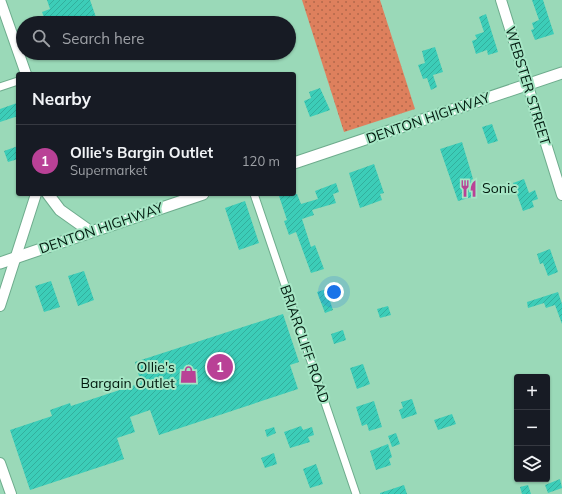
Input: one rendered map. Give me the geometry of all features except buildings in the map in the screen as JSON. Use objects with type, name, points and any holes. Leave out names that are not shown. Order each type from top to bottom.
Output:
[{"type":"main road","points":[[0,0],[16,46]]},
{"type":"main road","name":"WEBSTER STREET","points":[[501,0],[562,195]]},
{"type":"main road","points":[[21,60],[25,72]]},
{"type":"main road","name":"DENTON HIGHWAY","points":[[296,162],[562,72]]},
{"type":"main road","points":[[0,306],[35,196]]},
{"type":"main road","points":[[50,196],[60,210],[91,232]]},
{"type":"main road","name":"DENTON HIGHWAY","points":[[0,263],[197,196]]},
{"type":"main road","points":[[0,463],[11,494]]},
{"type":"street","points":[[0,87],[16,82]]},
{"type":"street","name":"BRIARCLIFF ROAD","points":[[255,196],[356,494]]},
{"type":"shaded area","points":[[302,0],[380,0],[415,109],[344,132]]},
{"type":"place","name":"Sonic","points":[[469,188]]},
{"type":"place","name":"Ollie's Bargin Outlet","points":[[220,367]]},
{"type":"place","name":"Ollie's Bargain Outlet","points":[[188,375]]}]
